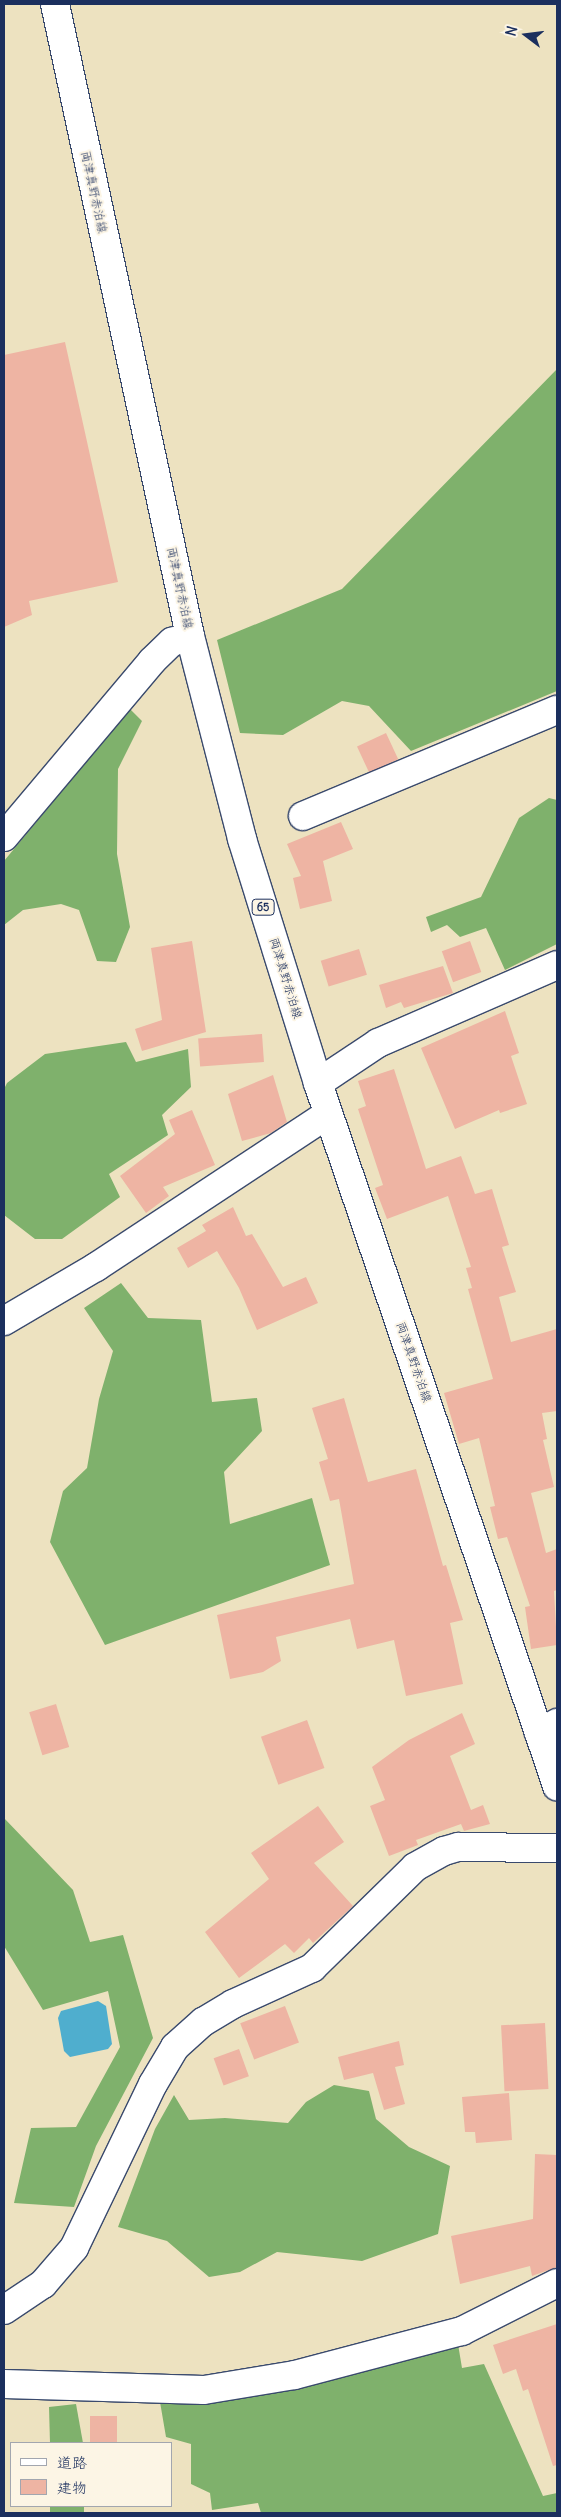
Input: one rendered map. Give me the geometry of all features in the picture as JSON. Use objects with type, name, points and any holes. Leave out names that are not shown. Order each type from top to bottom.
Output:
[{"type":"street","name":"両津真野赤泊線","points":[[55,4],[190,636],[242,839],[328,1114],[548,1728],[557,1786]]},
{"type":"street","points":[[4,837],[152,661],[172,642],[190,636]]},
{"type":"street","points":[[304,816],[557,710]]},
{"type":"street","points":[[318,1083],[378,1043],[557,965]]},
{"type":"street","points":[[4,1321],[96,1267],[328,1114]]},
{"type":"street","points":[[4,2310],[43,2284],[74,2248],[153,2084],[175,2047],[203,2022],[233,2004],[312,1968],[415,1867],[444,1850],[458,1847],[557,1848]]},
{"type":"street","points":[[4,2384],[204,2390],[295,2374],[462,2331],[557,2283]]},
{"type":"green space","points":[[557,369],[557,691],[411,751],[369,706],[342,701],[283,735],[240,733],[217,640],[342,589]]},
{"type":"green space","points":[[130,709],[142,721],[118,769],[117,854],[130,927],[116,962],[97,961],[79,910],[61,904],[23,910],[4,925],[4,861]]},
{"type":"green space","points":[[549,798],[557,800],[557,944],[505,970],[486,928],[460,937],[447,925],[431,932],[426,917],[481,897],[519,818]]},
{"type":"green space","points":[[126,1042],[136,1062],[188,1049],[191,1087],[162,1115],[168,1135],[109,1174],[120,1197],[62,1239],[35,1239],[4,1215],[4,1089],[7,1083],[45,1054]]},
{"type":"green space","points":[[121,1283],[148,1318],[201,1320],[212,1402],[257,1398],[262,1431],[224,1472],[230,1524],[312,1498],[330,1565],[105,1645],[50,1542],[63,1491],[87,1468],[99,1399],[113,1351],[84,1308]]},
{"type":"green space","points":[[4,1818],[73,1890],[90,1942],[123,1935],[153,2038],[96,2146],[74,2207],[14,2203],[31,2128],[76,2127],[120,2047],[108,1991],[43,2010],[4,1946]]},
{"type":"green space","points":[[334,2085],[369,2091],[376,2119],[409,2147],[450,2166],[438,2234],[362,2261],[277,2252],[240,2272],[209,2277],[167,2241],[118,2227],[155,2129],[174,2095],[189,2120],[225,2118],[288,2123],[306,2102]]},
{"type":"green space","points":[[458,2344],[462,2368],[484,2364],[543,2496],[557,2493],[557,2513],[261,2513],[258,2503],[212,2510],[210,2493],[191,2484],[191,2444],[166,2437],[160,2402]]},
{"type":"green space","points":[[76,2404],[83,2442],[50,2442],[49,2407]]},
{"type":"green space","points":[[50,2507],[84,2507],[84,2513],[50,2513]]},
{"type":"water","points":[[98,2001],[106,2006],[112,2044],[108,2049],[70,2057],[64,2051],[58,2018],[61,2011]]},
{"type":"building","points":[[65,342],[118,582],[29,601],[32,615],[4,627],[4,355]]},
{"type":"building","points":[[386,733],[398,759],[369,773],[357,747]]},
{"type":"building","points":[[341,822],[353,849],[323,861],[332,901],[300,909],[293,878],[301,876],[287,844]]},
{"type":"building","points":[[192,941],[206,1032],[142,1051],[135,1029],[162,1020],[151,948]]},
{"type":"building","points":[[470,941],[481,972],[453,982],[442,951]]},
{"type":"building","points":[[359,949],[367,975],[329,987],[321,961]]},
{"type":"building","points":[[443,966],[453,993],[404,1008],[401,1002],[386,1008],[379,985]]},
{"type":"building","points":[[505,1011],[519,1053],[511,1056],[527,1104],[500,1113],[499,1110],[455,1129],[421,1048]]},
{"type":"building","points":[[262,1034],[264,1062],[200,1066],[198,1038]]},
{"type":"building","points":[[394,1069],[426,1169],[461,1156],[475,1194],[492,1189],[509,1245],[502,1247],[516,1292],[499,1297],[511,1342],[557,1329],[557,1411],[542,1413],[547,1439],[543,1440],[554,1487],[531,1493],[546,1553],[557,1549],[557,1590],[554,1591],[557,1645],[531,1649],[525,1607],[530,1606],[507,1537],[498,1539],[490,1507],[495,1506],[479,1438],[459,1444],[444,1393],[493,1379],[468,1289],[472,1288],[466,1268],[471,1267],[448,1196],[387,1219],[375,1188],[383,1185],[358,1109],[366,1106],[358,1081]]},
{"type":"building","points":[[273,1075],[287,1122],[271,1133],[242,1141],[228,1094]]},
{"type":"building","points":[[192,1110],[215,1165],[163,1187],[169,1196],[146,1213],[120,1176],[175,1134],[169,1120]]},
{"type":"building","points":[[233,1207],[246,1236],[252,1234],[283,1287],[306,1277],[318,1303],[257,1330],[239,1288],[217,1251],[188,1268],[177,1248],[206,1231],[202,1225]]},
{"type":"building","points":[[344,1398],[368,1482],[416,1469],[443,1566],[446,1565],[463,1620],[450,1623],[463,1684],[406,1696],[394,1640],[357,1649],[350,1619],[276,1637],[281,1661],[263,1672],[230,1679],[217,1615],[354,1584],[339,1499],[330,1501],[319,1462],[328,1459],[312,1408]]},
{"type":"building","points":[[56,1704],[69,1747],[42,1755],[29,1712]]},
{"type":"building","points":[[462,1713],[475,1744],[450,1756],[471,1810],[483,1805],[490,1824],[464,1831],[461,1824],[416,1840],[418,1845],[389,1856],[370,1806],[385,1800],[372,1767],[409,1740]]},
{"type":"building","points":[[307,1720],[324,1768],[278,1785],[261,1737]]},
{"type":"building","points":[[318,1806],[344,1842],[314,1863],[353,1906],[313,1943],[309,1938],[294,1953],[285,1944],[239,1978],[205,1932],[269,1879],[251,1853]]},
{"type":"building","points":[[285,2006],[299,2042],[254,2060],[240,2023]]},
{"type":"building","points":[[545,2023],[548,2089],[505,2091],[501,2025]]},
{"type":"building","points":[[399,2041],[404,2065],[395,2067],[405,2104],[384,2110],[373,2073],[344,2080],[338,2057]]},
{"type":"building","points":[[239,2049],[249,2076],[224,2085],[214,2058]]},
{"type":"building","points":[[509,2093],[512,2140],[476,2143],[475,2132],[465,2132],[462,2097]]},
{"type":"building","points":[[535,2154],[557,2155],[557,2267],[532,2276],[530,2266],[460,2284],[451,2236],[533,2219]]},
{"type":"building","points":[[557,2324],[557,2465],[553,2466],[528,2389],[523,2391],[516,2369],[503,2374],[493,2345]]},
{"type":"building","points":[[90,2416],[117,2416],[117,2442],[90,2442]]}]
